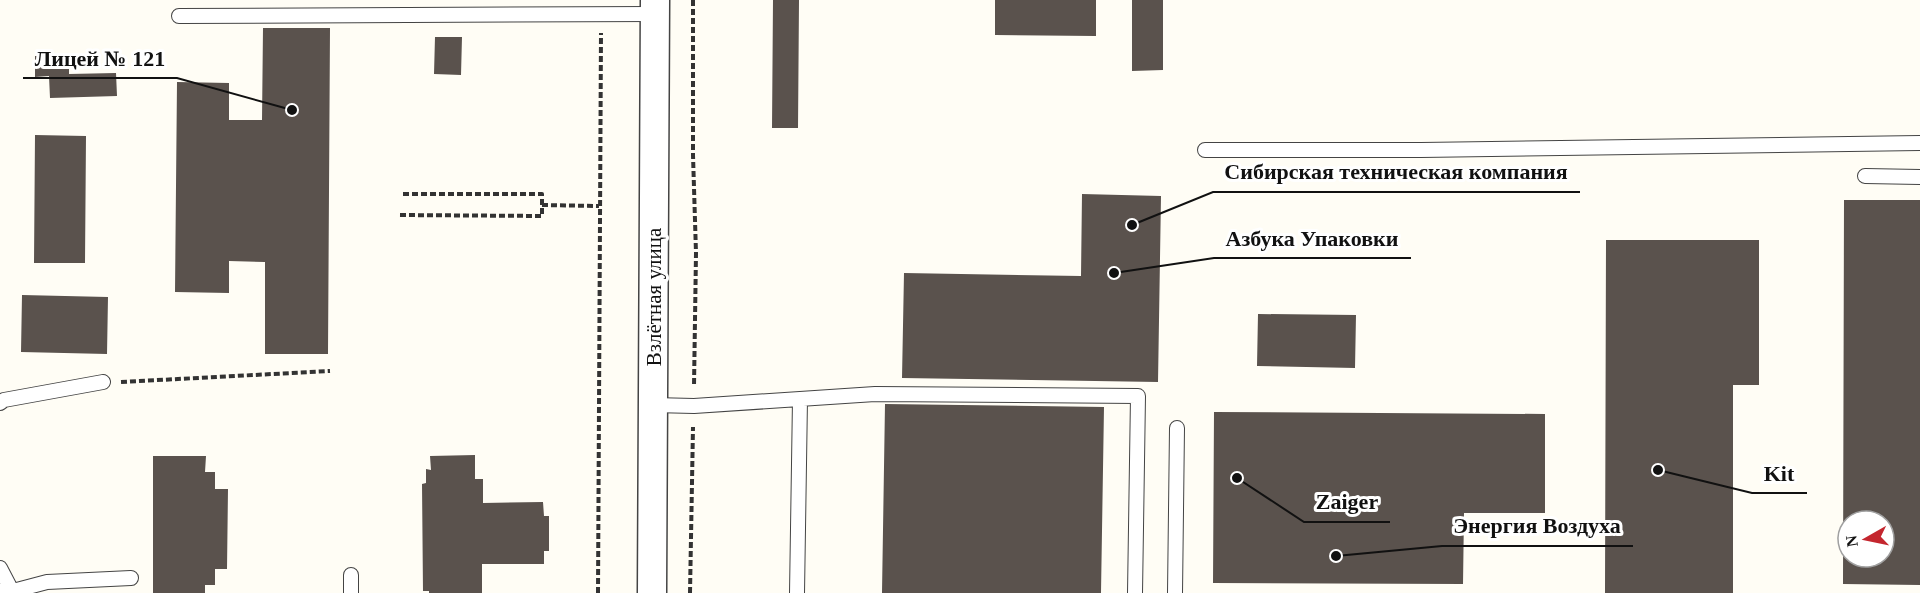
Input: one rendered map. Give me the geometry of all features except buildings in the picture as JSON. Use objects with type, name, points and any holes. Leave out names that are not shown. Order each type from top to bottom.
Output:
[{"type":"street","name":"Взлётная улица","points":[[652,593],[656,7]]},
{"type":"lane","points":[[179,16],[601,15],[656,7]]},
{"type":"lane","points":[[1205,150],[1421,150],[1920,143]]},
{"type":"lane","points":[[1865,176],[1920,177]]},
{"type":"lane","points":[[0,403],[4,400],[103,382]]},
{"type":"lane","points":[[653,405],[694,406],[875,394],[1138,396],[1135,593]]},
{"type":"lane","points":[[797,593],[800,399]]},
{"type":"lane","points":[[1175,593],[1177,428]]},
{"type":"lane","points":[[0,568],[9,592],[47,582],[73,587],[131,578]]},
{"type":"lane","points":[[351,575],[351,593]]},
{"type":"path","points":[[690,593],[696,254],[693,155],[693,0]]},
{"type":"path","points":[[598,593],[601,15]]},
{"type":"path","points":[[400,194],[542,194],[542,216],[400,215]]},
{"type":"path","points":[[542,205],[599,206]]},
{"type":"path","points":[[103,382],[330,371]]},
{"type":"place","name":"Лицей № 121","points":[[292,110]]},
{"type":"place","name":"Сибирская техническая компания","points":[[1132,225]]},
{"type":"place","name":"Азбука Упаковки","points":[[1114,273]]},
{"type":"place","name":"Kit","points":[[1658,470]]},
{"type":"place","name":"Zaiger","points":[[1237,478]]},
{"type":"place","name":"Энергия Воздуха","points":[[1336,556]]}]
